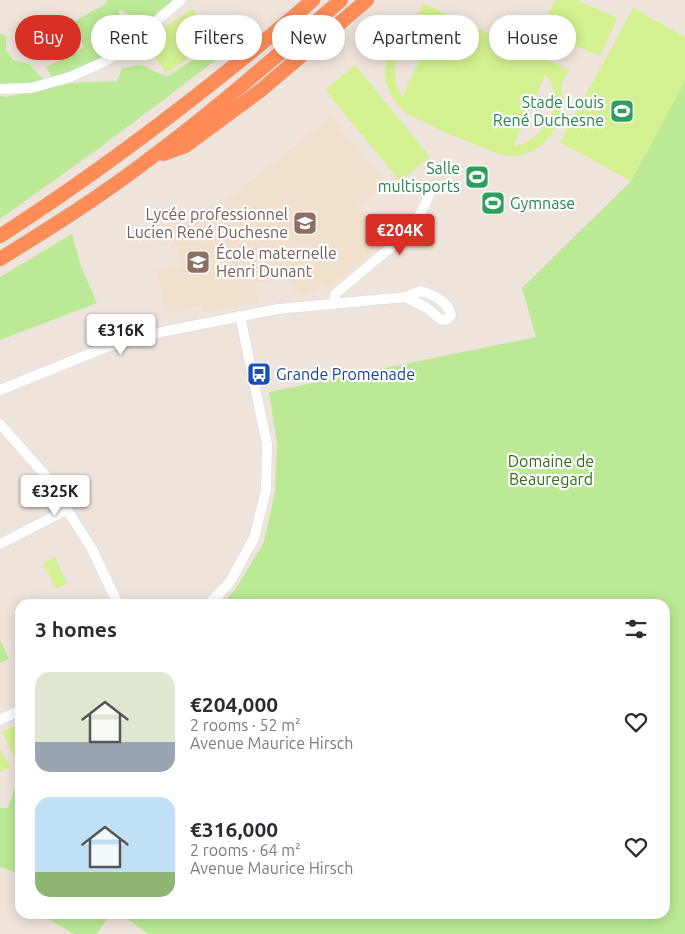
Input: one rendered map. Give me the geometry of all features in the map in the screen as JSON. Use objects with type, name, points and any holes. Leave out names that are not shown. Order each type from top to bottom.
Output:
[{"type":"highway","points":[[290,15],[300,0]]},
{"type":"highway","points":[[296,15],[314,0]]},
{"type":"highway","points":[[0,259],[59,222],[148,160],[270,62],[341,0]]},
{"type":"highway","points":[[345,20],[367,0]]},
{"type":"highway","points":[[345,21],[373,0]]},
{"type":"highway","points":[[0,236],[107,164],[196,97],[272,35]]},
{"type":"highway","points":[[148,160],[185,146],[261,90],[297,60]]},
{"type":"street","points":[[0,89],[31,88],[70,78],[106,60],[140,35],[181,0]]},
{"type":"street","points":[[334,303],[335,294],[409,230],[417,220],[429,194]]},
{"type":"street","points":[[0,390],[104,348],[166,331],[278,309],[406,297]]},
{"type":"street","points":[[214,599],[230,582],[254,538],[266,490],[267,444],[240,316]]},
{"type":"street","points":[[0,424],[41,469],[92,549],[116,599]]},
{"type":"street","points":[[0,544],[66,510]]},
{"type":"street","points":[[0,720],[15,712]]},
{"type":"shaded area","name":"Lycée professionnel Lucien René Duchesne","points":[[328,116],[330,116],[385,183],[357,206],[386,241],[327,290],[322,284],[302,299],[284,277],[255,284],[258,301],[204,312],[202,306],[165,312],[157,270],[181,266],[177,246],[174,246],[168,214],[223,204],[328,119]]},
{"type":"green space","points":[[106,0],[174,0],[156,15],[128,15],[122,10],[118,11],[120,15],[91,15],[91,60],[99,60],[74,72],[52,77],[46,67],[61,60],[81,60],[81,49],[84,47],[81,40],[81,18],[107,3]]},
{"type":"green space","points":[[555,0],[577,0],[617,18],[600,56],[576,46],[576,15],[548,15]]},
{"type":"green space","points":[[423,3],[449,15],[418,15]]},
{"type":"green space","name":"Stade Louis René Duchesne","points":[[633,8],[685,37],[685,81],[631,181],[560,142]]},
{"type":"green space","points":[[193,9],[197,15],[184,15]]},
{"type":"green space","points":[[176,20],[176,60],[186,60],[166,73],[157,60],[166,60],[166,27]]},
{"type":"green space","points":[[479,29],[489,33],[489,60],[547,60],[569,70],[561,87],[563,98],[560,117],[552,133],[536,149],[523,154],[509,156],[473,144],[438,129],[404,111],[391,95],[386,80],[385,68],[387,60],[397,60],[395,74],[397,86],[403,96],[419,60],[479,60]],"holes":[[[545,75],[552,85],[553,107],[543,129],[524,143],[513,146]]]},
{"type":"green space","points":[[0,33],[6,36],[6,50],[13,60],[29,64],[44,80],[15,86],[0,84]]},
{"type":"green space","points":[[193,60],[216,60],[95,151],[0,219],[0,96],[5,97],[73,83],[117,81],[122,69],[137,65],[168,76]]},
{"type":"green space","points":[[355,65],[430,157],[400,181],[325,90]]},
{"type":"green space","name":"Domaine de Beauregard","points":[[685,81],[685,934],[148,934],[128,919],[670,919],[670,599],[227,599],[237,587],[264,542],[275,492],[277,443],[269,392],[536,337],[522,288],[631,181]]},
{"type":"green space","points":[[72,234],[81,266],[97,303],[0,340],[0,277]]},
{"type":"green space","points":[[55,557],[67,583],[56,589],[43,563]]},
{"type":"green space","points":[[0,640],[9,659],[0,663]]},
{"type":"green space","points":[[15,726],[15,758],[2,732]]},
{"type":"green space","points":[[0,748],[10,767],[0,772]]},
{"type":"green space","points":[[15,787],[15,872],[0,867],[0,808],[8,808]]},
{"type":"green space","points":[[48,919],[107,919],[96,934],[74,934]]},
{"type":"place","name":"Stade Louis René Duchesne","points":[[622,111]]},
{"type":"place","name":"Salle multisports","points":[[477,177]]},
{"type":"place","name":"Gymnase","points":[[493,203]]},
{"type":"place","name":"Lycée professionnel Lucien René Duchesne","points":[[305,223]]},
{"type":"place","name":"École maternelle Henri Dunant","points":[[198,262]]},
{"type":"place","name":"Grande Promenade","points":[[259,374]]}]
